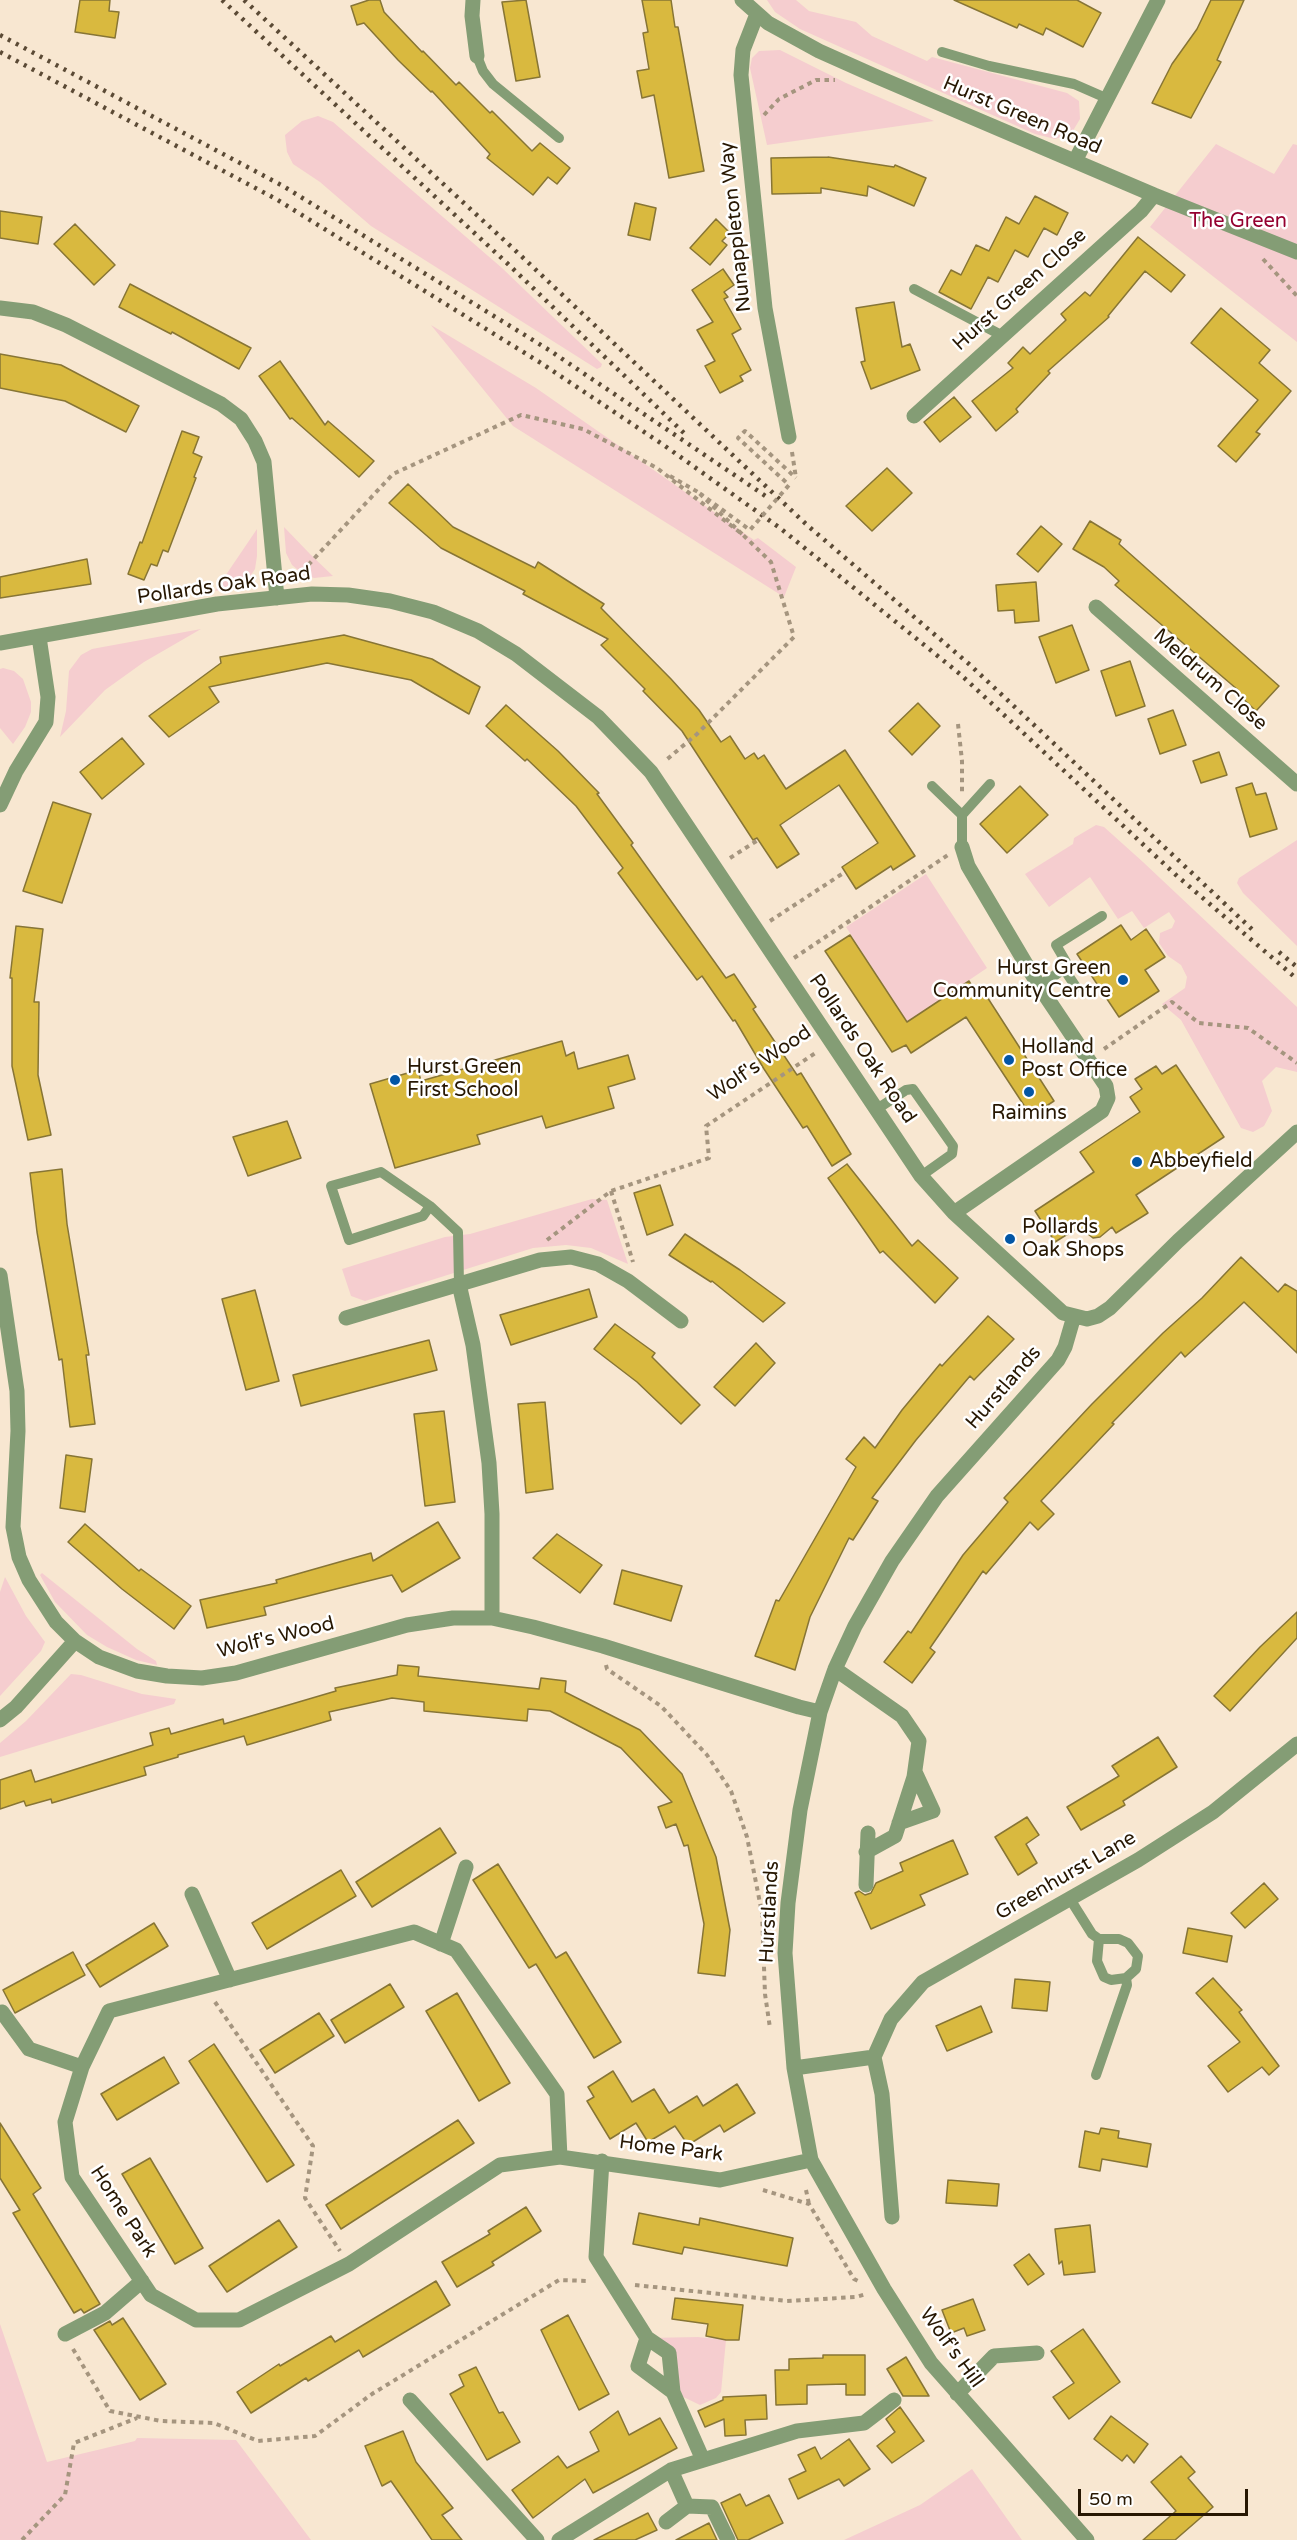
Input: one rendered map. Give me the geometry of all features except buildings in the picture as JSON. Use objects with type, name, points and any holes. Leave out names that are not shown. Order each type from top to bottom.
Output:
[{"type":"street","points":[[473,0],[471,15],[477,56]]},
{"type":"street","name":"Hurst Green Road","points":[[742,0],[757,14],[828,55],[1154,195],[1297,252]]},
{"type":"street","points":[[1075,161],[1158,0]]},
{"type":"street","name":"Nunappleton Way","points":[[757,14],[743,50],[741,75],[765,308],[789,437]]},
{"type":"street","name":"Hurst Green Close","points":[[914,416],[1001,335],[1141,211],[1154,195]]},
{"type":"street","points":[[0,308],[33,312],[66,325],[222,404],[241,419],[255,441],[264,462],[277,598]]},
{"type":"street","name":"Pollards Oak Road","points":[[0,643],[217,604],[312,594],[348,595],[433,612],[478,631],[516,654],[566,690],[626,743],[651,772],[921,1176],[954,1213],[1054,1306],[1063,1313],[1074,1316]]},
{"type":"street","name":"Meldrum Close","points":[[1096,607],[1297,784]]},
{"type":"street","points":[[0,805],[16,771],[46,722],[48,697],[39,637]]},
{"type":"street","points":[[954,1213],[1102,1111],[1108,1098],[1106,1086],[1039,986],[968,866],[962,847]]},
{"type":"street","points":[[1074,1316],[1087,1319],[1098,1316],[1110,1308],[1178,1241],[1297,1132]]},
{"type":"street","points":[[346,1318],[540,1260],[571,1257],[598,1264],[628,1281],[681,1321]]},
{"type":"street","name":"Wolf's Wood","points":[[0,1275],[17,1391],[18,1431],[13,1527],[19,1557],[42,1602],[56,1622],[75,1641],[99,1658],[137,1671],[202,1678],[236,1673],[407,1625],[453,1618],[492,1618],[603,1646],[820,1712]]},
{"type":"street","points":[[459,1284],[473,1345],[489,1463],[492,1514],[492,1618]]},
{"type":"street","name":"Hurstlands","points":[[806,2161],[794,2068],[785,1953],[788,1903],[800,1810],[820,1712],[835,1669],[855,1626],[892,1561],[936,1496],[1058,1360],[1065,1347],[1074,1316]]},
{"type":"street","points":[[0,1720],[16,1707],[75,1641]]},
{"type":"street","points":[[835,1669],[902,1716],[919,1741],[915,1772],[895,1836],[866,1852]]},
{"type":"street","name":"Greenhurst Lane","points":[[874,2057],[891,2019],[923,1982],[1138,1860],[1213,1812],[1297,1744]]},
{"type":"street","points":[[899,1823],[933,1811],[915,1772]]},
{"type":"street","points":[[866,1885],[868,1833]]},
{"type":"street","points":[[441,1944],[466,1868]]},
{"type":"street","points":[[192,1894],[230,1980]]},
{"type":"street","name":"Home Park","points":[[560,2157],[557,2094],[456,1950],[414,1932],[109,2011],[82,2067],[65,2122],[72,2177],[152,2295],[196,2320],[239,2320],[349,2264],[500,2165],[560,2157],[720,2180],[806,2161]]},
{"type":"street","points":[[2,2012],[29,2049],[82,2067]]},
{"type":"street","points":[[794,2068],[874,2057],[882,2094],[892,2217]]},
{"type":"street","name":"Wolf's Hill","points":[[806,2161],[931,2363],[1087,2540]]},
{"type":"street","points":[[602,2162],[596,2257],[647,2338],[669,2353],[673,2392],[703,2460]]},
{"type":"street","points":[[65,2334],[105,2313],[142,2282]]},
{"type":"street","points":[[647,2338],[638,2366],[673,2392]]},
{"type":"street","points":[[957,2394],[994,2356],[1037,2353]]},
{"type":"street","points":[[410,2400],[537,2540]]},
{"type":"street","points":[[559,2540],[671,2470],[797,2432],[864,2422],[894,2400]]},
{"type":"street","points":[[671,2470],[687,2506]]},
{"type":"street","points":[[666,2522],[687,2506],[712,2507],[728,2540]]},
{"type":"lane","points":[[942,52],[989,66],[1074,84],[1106,98]]},
{"type":"lane","points":[[477,56],[483,71],[494,84],[559,138]]},
{"type":"lane","points":[[914,289],[1001,335]]},
{"type":"lane","points":[[962,847],[962,815],[990,784]]},
{"type":"lane","points":[[932,786],[962,815]]},
{"type":"lane","points":[[1039,986],[1064,969],[1066,962],[1056,945],[1102,916]]},
{"type":"lane","points":[[1064,969],[1076,987]]},
{"type":"lane","points":[[877,1109],[906,1090],[913,1089],[953,1146],[952,1154],[921,1176]]},
{"type":"lane","points":[[430,1206],[423,1216],[349,1240],[331,1186],[381,1172],[430,1206],[458,1232],[459,1284]]},
{"type":"lane","points":[[1070,1899],[1084,1925],[1099,1938],[1119,1939],[1135,1949],[1138,1963],[1132,1974],[1126,1978],[1111,1980],[1104,1977],[1098,1961],[1099,1938]]},
{"type":"lane","points":[[1096,2076],[1127,1985],[1126,1978]]},
{"type":"path","points":[[747,132],[779,99],[816,80],[837,80]]},
{"type":"path","points":[[277,598],[393,474],[521,415],[583,429],[698,492],[750,530],[789,484],[738,438],[745,431],[796,478],[789,437]]},
{"type":"path","points":[[657,468],[742,534]]},
{"type":"path","points":[[651,772],[697,734],[794,637],[771,562],[698,492]]},
{"type":"path","points":[[958,724],[962,761]]},
{"type":"path","points":[[716,867],[758,840]]},
{"type":"path","points":[[781,966],[962,847]]},
{"type":"path","points":[[757,929],[845,872]]},
{"type":"path","points":[[1088,1060],[1172,1002],[1199,1023],[1248,1028],[1297,1063]]},
{"type":"path","name":"Wolf's Wood","points":[[540,1260],[544,1242],[610,1191],[709,1158],[706,1126],[831,1042]]},
{"type":"path","points":[[610,1191],[635,1269],[628,1281]]},
{"type":"path","points":[[603,1646],[607,1669],[661,1706],[707,1755],[731,1791],[747,1837],[762,1912],[765,1994],[772,2037]]},
{"type":"path","points":[[205,1986],[313,2146],[305,2198],[349,2264]]},
{"type":"path","points":[[806,2161],[808,2204],[854,2279],[884,2289]]},
{"type":"path","points":[[758,2188],[808,2204]]},
{"type":"path","points":[[65,2334],[110,2411],[161,2421],[214,2423],[258,2441],[315,2436],[372,2394],[559,2280],[612,2282],[787,2301],[856,2297],[884,2289]]},
{"type":"path","points":[[22,2540],[64,2495],[74,2443],[138,2417]]},
{"type":"green space","points":[[767,0],[796,0],[809,11],[856,22],[872,36],[927,61],[932,57],[1067,93],[1079,101],[1080,119],[1071,134],[1055,139],[1035,134],[800,29],[775,12]]},
{"type":"green space","points":[[780,50],[846,83],[934,121],[767,145],[750,68],[752,58],[759,51]]},
{"type":"green space","points":[[318,116],[333,122],[502,268],[602,364],[601,367],[597,369],[371,226],[320,182],[293,164],[287,152],[285,135],[302,121]]},
{"type":"green space","name":"The Green","points":[[1216,144],[1274,174],[1293,144],[1297,145],[1297,342],[1150,227]]},
{"type":"green space","points":[[431,325],[536,388],[754,540],[758,538],[796,567],[784,597],[513,426]]},
{"type":"green space","points":[[284,527],[333,576],[314,578],[303,574],[292,565],[286,553]]},
{"type":"green space","points":[[257,529],[255,569],[247,581],[237,587],[215,591]]},
{"type":"green space","points":[[201,629],[144,662],[105,690],[60,737],[66,711],[69,671],[81,655],[92,649]]},
{"type":"green space","points":[[0,669],[14,671],[23,679],[31,702],[31,712],[25,727],[13,744],[0,728]]},
{"type":"green space","points":[[1096,825],[1104,827],[1143,862],[1297,1007],[1297,1072],[1276,1067],[1262,1081],[1272,1111],[1264,1126],[1253,1132],[1241,1128],[1181,1020],[1162,1004],[1185,988],[1187,977],[1181,965],[1168,956],[1159,943],[1160,933],[1172,928],[1175,921],[1169,912],[1144,928],[1132,911],[1118,919],[1090,877],[1049,907],[1025,874],[1073,844],[1074,838]]},
{"type":"green space","points":[[1297,840],[1297,946],[1243,893],[1237,883],[1239,878]]},
{"type":"green space","points":[[926,874],[987,968],[907,1022],[846,927]]},
{"type":"green space","points":[[592,1199],[607,1200],[628,1264],[591,1248],[566,1245],[533,1248],[365,1301],[351,1296],[342,1269],[445,1237],[470,1234]]},
{"type":"green space","points":[[42,1573],[137,1649],[156,1661],[157,1665],[136,1660],[87,1635],[55,1602],[40,1575]]},
{"type":"green space","points":[[5,1577],[26,1616],[45,1642],[41,1651],[0,1696],[0,1592]]},
{"type":"green space","points":[[71,1674],[142,1694],[176,1699],[174,1704],[0,1757],[0,1743],[26,1721]]},
{"type":"green space","points":[[0,2324],[47,2462],[135,2441],[137,2438],[236,2440],[311,2540],[0,2540]]},
{"type":"green space","points":[[698,2337],[726,2340],[721,2392],[716,2398],[700,2405],[673,2392],[669,2353],[647,2338]]},
{"type":"green space","points":[[972,2469],[1022,2540],[844,2540],[920,2505]]},
{"type":"railway","points":[[222,0],[508,264],[684,433]]},
{"type":"railway","points":[[244,0],[518,253],[807,525],[969,664],[1256,933]]},
{"type":"railway","points":[[0,35],[283,186],[549,350],[770,499]]},
{"type":"railway","points":[[0,52],[276,199],[541,363],[665,446],[780,528],[960,674],[1176,875],[1297,979]]},
{"type":"railway","points":[[1279,952],[1297,967]]},
{"type":"place","name":"Hurst Green Community Centre","points":[[1123,980]]},
{"type":"place","name":"Holland Post Office","points":[[1009,1060]]},
{"type":"place","name":"Hurst Green First School","points":[[395,1080]]},
{"type":"place","name":"Raimins","points":[[1029,1092]]},
{"type":"place","name":"Abbeyfield","points":[[1137,1162]]},
{"type":"place","name":"Pollards Oak Shops","points":[[1010,1239]]}]
